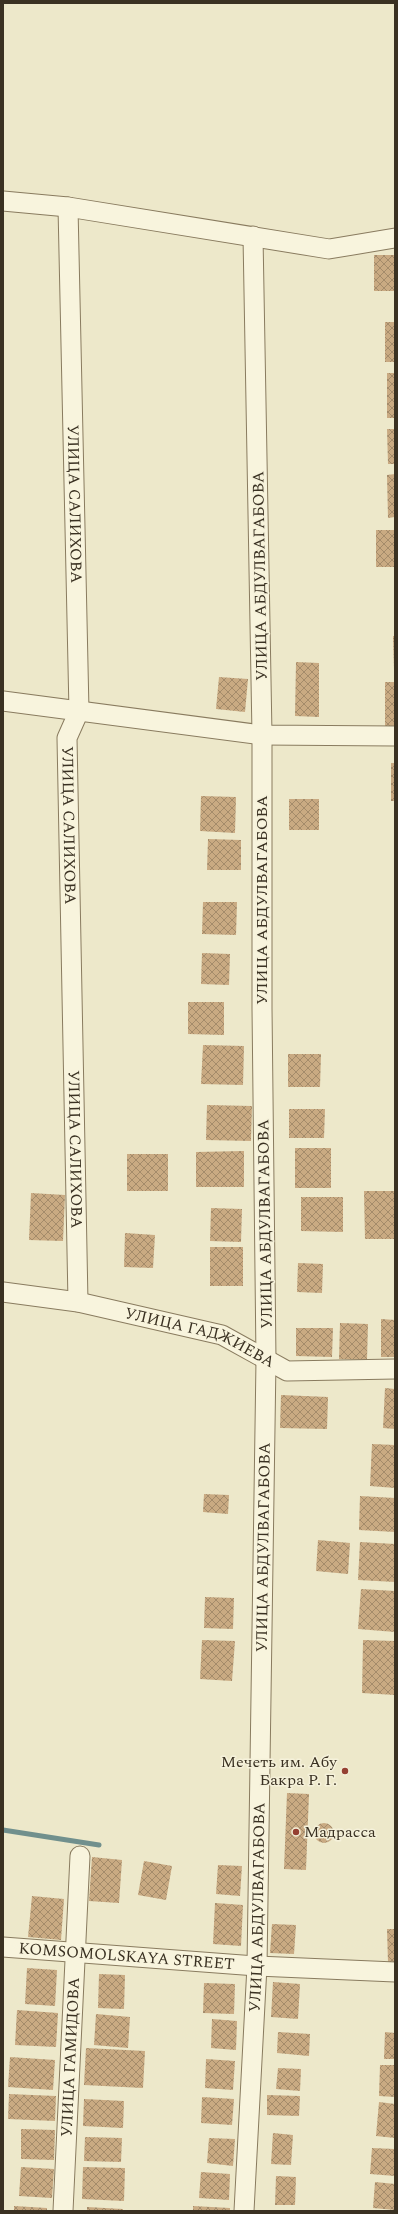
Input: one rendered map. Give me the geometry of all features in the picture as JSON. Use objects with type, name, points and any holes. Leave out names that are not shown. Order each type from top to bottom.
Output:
[{"type":"street","points":[[3,201],[68,207],[328,249],[395,238]]},
{"type":"street","name":"УЛИЦА САЛИХОВА","points":[[68,207],[79,711],[67,738],[78,1302]]},
{"type":"street","name":"УЛИЦА АБДУЛВАГАБОВА","points":[[244,2211],[257,1966],[266,1360],[262,1008],[262,735],[253,236]]},
{"type":"street","points":[[3,701],[262,735],[395,736]]},
{"type":"street","name":"УЛИЦА ГАДЖИЕВА","points":[[3,1292],[78,1302],[222,1335],[287,1371],[395,1370]]},
{"type":"street","name":"УЛИЦА ГАМИДОВА","points":[[63,2211],[80,1856]]},
{"type":"street","name":"KOMSOMOLSKAYA STREET","points":[[3,1947],[257,1966],[395,1972]]},
{"type":"building","points":[[374,255],[395,255],[395,291],[374,291]]},
{"type":"building","points":[[385,322],[395,322],[395,362],[385,362]]},
{"type":"building","points":[[387,373],[395,373],[395,418],[387,418]]},
{"type":"building","points":[[387,429],[395,429],[395,464],[388,464]]},
{"type":"building","points":[[395,474],[395,517],[388,518],[387,475]]},
{"type":"building","points":[[376,530],[395,530],[395,567],[376,567]]},
{"type":"building","points":[[393,636],[395,636],[395,670],[394,670]]},
{"type":"building","points":[[296,662],[319,663],[319,717],[295,716]]},
{"type":"building","points":[[219,677],[248,679],[245,712],[216,709]]},
{"type":"building","points":[[385,682],[395,682],[395,726],[385,726]]},
{"type":"building","points":[[391,763],[395,763],[395,801],[391,801]]},
{"type":"building","points":[[201,796],[236,797],[235,833],[200,831]]},
{"type":"building","points":[[289,799],[319,799],[319,830],[289,830]]},
{"type":"building","points":[[208,839],[241,840],[241,870],[207,870]]},
{"type":"building","points":[[203,902],[237,902],[236,935],[202,934]]},
{"type":"building","points":[[202,953],[230,954],[229,985],[201,984]]},
{"type":"building","points":[[188,1002],[224,1002],[224,1035],[188,1034]]},
{"type":"building","points":[[203,1045],[244,1046],[243,1085],[201,1084]]},
{"type":"building","points":[[288,1054],[321,1054],[320,1087],[288,1087]]},
{"type":"building","points":[[207,1105],[252,1106],[251,1141],[206,1140]]},
{"type":"building","points":[[289,1109],[325,1109],[324,1138],[289,1138]]},
{"type":"building","points":[[295,1148],[331,1148],[331,1188],[295,1188]]},
{"type":"building","points":[[244,1151],[244,1187],[196,1187],[196,1152]]},
{"type":"building","points":[[127,1154],[168,1154],[168,1191],[127,1191]]},
{"type":"building","points":[[364,1191],[395,1191],[395,1239],[365,1239]]},
{"type":"building","points":[[31,1193],[65,1195],[63,1241],[29,1240]]},
{"type":"building","points":[[301,1197],[343,1197],[343,1232],[301,1231]]},
{"type":"building","points":[[211,1208],[242,1209],[241,1242],[210,1241]]},
{"type":"building","points":[[125,1233],[155,1235],[153,1268],[124,1267]]},
{"type":"building","points":[[210,1247],[243,1247],[243,1286],[210,1286]]},
{"type":"building","points":[[298,1263],[323,1264],[322,1293],[297,1292]]},
{"type":"building","points":[[381,1319],[395,1320],[395,1357],[381,1357]]},
{"type":"building","points":[[340,1323],[368,1324],[367,1360],[339,1359]]},
{"type":"building","points":[[296,1328],[333,1328],[332,1357],[296,1356]]},
{"type":"building","points":[[385,1388],[395,1389],[395,1429],[383,1428]]},
{"type":"building","points":[[281,1395],[328,1397],[327,1429],[280,1428]]},
{"type":"building","points":[[372,1444],[395,1445],[395,1488],[370,1486]]},
{"type":"building","points":[[204,1494],[229,1495],[228,1514],[203,1512]]},
{"type":"building","points":[[360,1496],[395,1498],[395,1532],[359,1530]]},
{"type":"building","points":[[318,1540],[350,1543],[348,1574],[316,1571]]},
{"type":"building","points":[[360,1542],[395,1544],[395,1582],[358,1580]]},
{"type":"building","points":[[361,1589],[395,1591],[395,1632],[358,1629]]},
{"type":"building","points":[[205,1597],[234,1598],[233,1629],[204,1628]]},
{"type":"building","points":[[202,1640],[235,1641],[232,1681],[200,1679]]},
{"type":"building","points":[[363,1640],[395,1641],[395,1695],[362,1693]]},
{"type":"building","name":"Мадрасса","points":[[287,1793],[309,1794],[306,1870],[284,1869]]},
{"type":"building","points":[[324,1823],[331,1826],[334,1833],[331,1840],[324,1843],[317,1840],[314,1833],[317,1826]]},
{"type":"building","points":[[92,1857],[122,1860],[119,1903],[89,1901]]},
{"type":"building","points":[[144,1861],[172,1866],[166,1900],[138,1895]]},
{"type":"building","points":[[218,1865],[242,1866],[240,1896],[216,1894]]},
{"type":"building","points":[[32,1896],[64,1899],[61,1940],[28,1937]]},
{"type":"building","points":[[215,1903],[243,1905],[241,1946],[213,1944]]},
{"type":"building","points":[[272,1924],[296,1925],[294,1954],[270,1953]]},
{"type":"building","points":[[387,1929],[395,1929],[395,1963],[388,1963]]},
{"type":"building","points":[[27,1968],[57,1970],[55,2006],[25,2004]]},
{"type":"building","points":[[99,1974],[125,1975],[124,2009],[98,2008]]},
{"type":"building","points":[[273,1982],[300,1984],[298,2019],[271,2017]]},
{"type":"building","points":[[204,1983],[235,1984],[234,2014],[203,2013]]},
{"type":"building","points":[[17,2010],[58,2013],[56,2047],[15,2045]]},
{"type":"building","points":[[96,2014],[130,2017],[128,2048],[94,2045]]},
{"type":"building","points":[[212,2019],[237,2021],[236,2050],[211,2048]]},
{"type":"building","points":[[278,2032],[310,2034],[309,2056],[277,2053]]},
{"type":"building","points":[[385,2032],[395,2033],[395,2059],[384,2059]]},
{"type":"building","points":[[86,2048],[145,2051],[143,2088],[84,2085]]},
{"type":"building","points":[[10,2057],[55,2060],[53,2090],[8,2087]]},
{"type":"building","points":[[206,2059],[235,2061],[233,2090],[205,2088]]},
{"type":"building","points":[[380,2065],[395,2065],[395,2097],[379,2096]]},
{"type":"building","points":[[278,2068],[301,2069],[300,2091],[276,2089]]},
{"type":"building","points":[[9,2094],[56,2096],[55,2121],[8,2119]]},
{"type":"building","points":[[267,2095],[300,2096],[299,2116],[267,2115]]},
{"type":"building","points":[[202,2097],[234,2099],[232,2125],[201,2123]]},
{"type":"building","points":[[84,2099],[124,2101],[123,2128],[83,2126]]},
{"type":"building","points":[[379,2102],[395,2104],[395,2138],[376,2136]]},
{"type":"building","points":[[21,2129],[55,2130],[54,2160],[21,2159]]},
{"type":"building","points":[[273,2133],[293,2135],[291,2165],[271,2164]]},
{"type":"building","points":[[85,2137],[122,2138],[121,2162],[84,2161]]},
{"type":"building","points":[[209,2138],[235,2139],[233,2166],[207,2163]]},
{"type":"building","points":[[372,2148],[395,2149],[395,2176],[370,2174]]},
{"type":"building","points":[[21,2167],[54,2169],[52,2198],[19,2196]]},
{"type":"building","points":[[83,2167],[125,2168],[124,2201],[82,2199]]},
{"type":"building","points":[[201,2172],[230,2174],[229,2200],[199,2198]]},
{"type":"building","points":[[276,2176],[296,2177],[295,2205],[275,2205]]},
{"type":"building","points":[[375,2182],[395,2184],[395,2210],[373,2208]]},
{"type":"building","points":[[14,2206],[47,2208],[47,2211],[14,2211]]},
{"type":"building","points":[[193,2206],[230,2208],[230,2211],[193,2211]]},
{"type":"building","points":[[87,2207],[123,2209],[123,2211],[87,2211]]},
{"type":"waterway","points":[[3,1830],[99,1845]]},
{"type":"place","name":"Мечеть им. Абу Бакра Р. Г.","points":[[345,1771]]},
{"type":"place","name":"Мадрасса","points":[[296,1832]]}]
